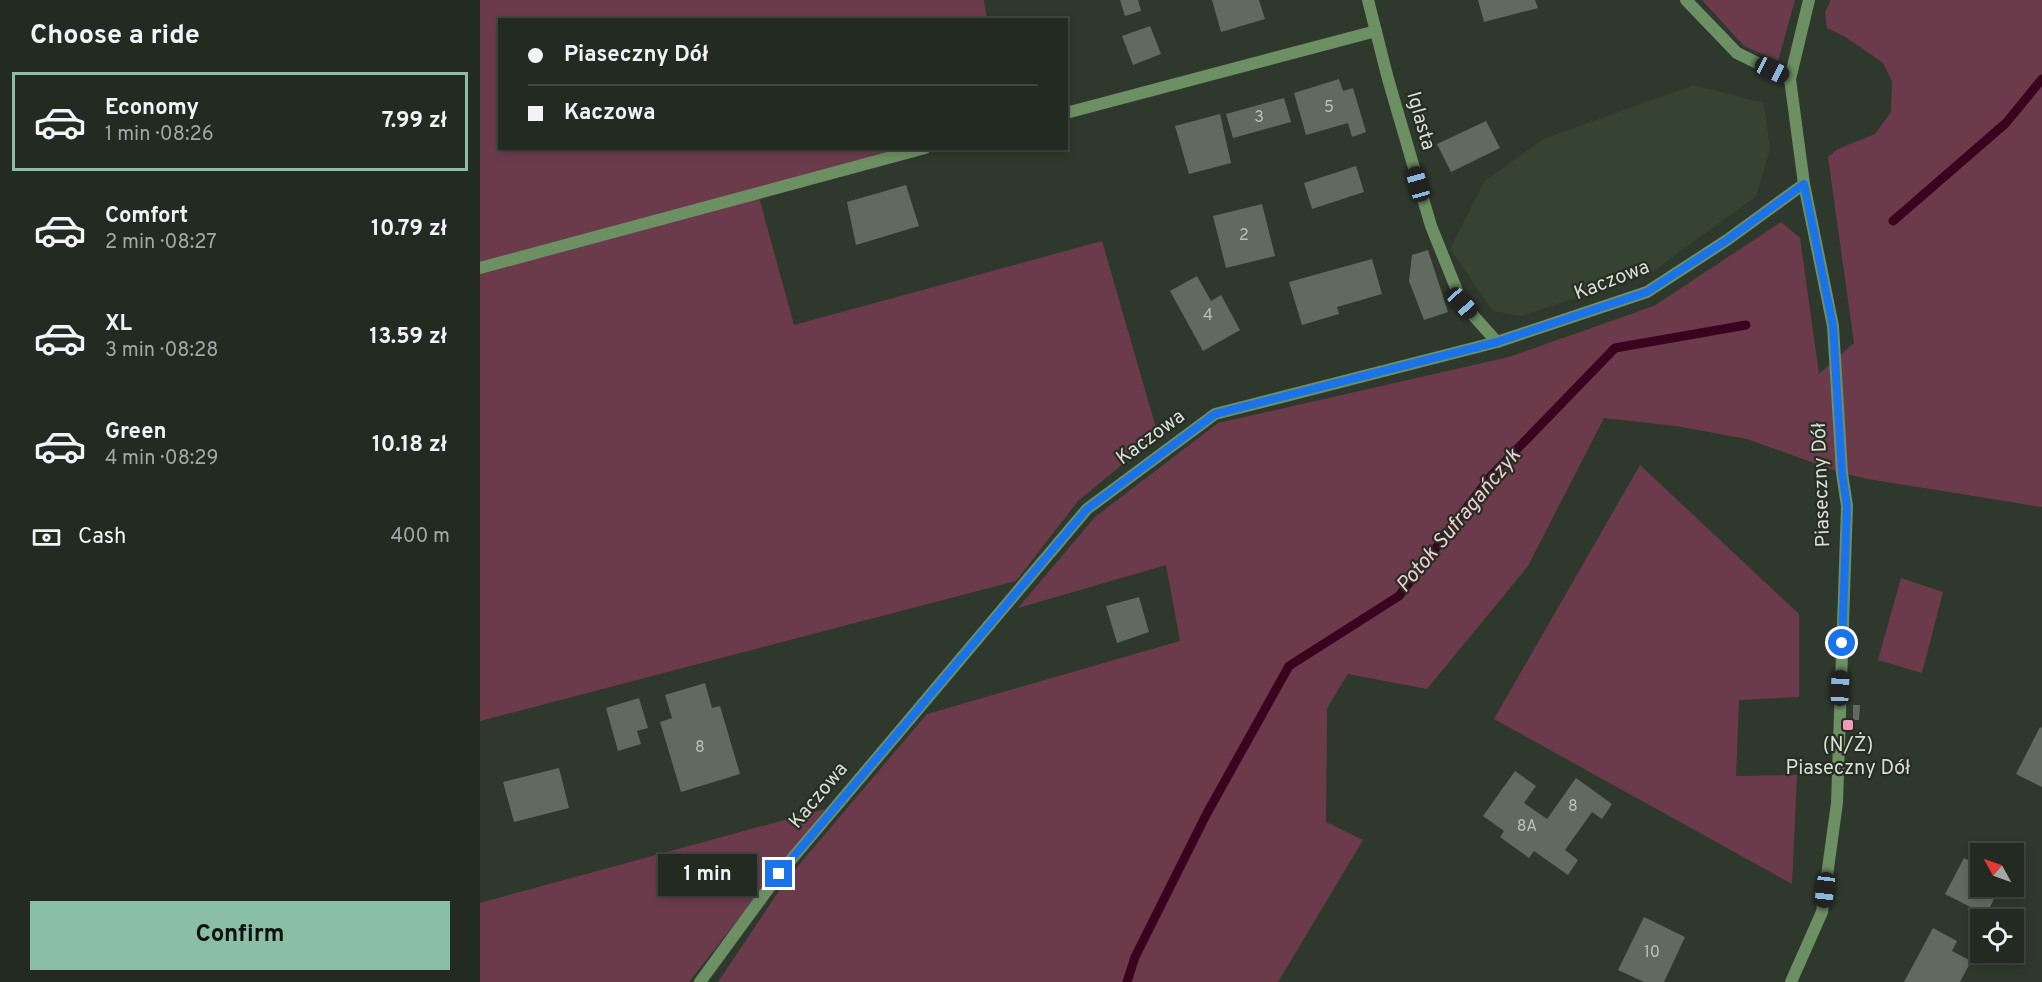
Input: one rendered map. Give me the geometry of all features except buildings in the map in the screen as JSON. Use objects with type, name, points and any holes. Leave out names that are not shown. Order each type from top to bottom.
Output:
[{"type":"street","name":"Iglasta","points":[[1368,0],[1388,79],[1431,226],[1462,303],[1497,342]]},
{"type":"street","points":[[1686,0],[1737,53],[1790,79],[1809,0]]},
{"type":"street","points":[[1068,112],[1376,31]]},
{"type":"street","name":"Piaseczny Dół","points":[[1790,79],[1804,184],[1833,326],[1842,473],[1847,506],[1836,803],[1822,912],[1791,982]]},
{"type":"street","points":[[480,268],[918,150]]},
{"type":"street","name":"Kaczowa","points":[[700,982],[779,874],[1087,509],[1215,414],[1497,342],[1647,292],[1727,240],[1804,184]]},
{"type":"shaded area","points":[[480,0],[984,0],[987,18],[498,18],[498,150],[921,150],[758,194],[794,325],[1102,241],[1158,435],[1078,501],[1016,581],[480,721]]},
{"type":"shaded area","points":[[1702,0],[1795,0],[1778,61],[1744,46]]},
{"type":"shaded area","points":[[1831,0],[2042,0],[2042,507],[1868,479],[1842,473],[1747,439],[1676,426],[1604,418],[1528,566],[1427,689],[1348,674],[1327,708],[1326,822],[1363,840],[1278,982],[718,982],[787,879],[927,714],[1180,641],[1166,565],[1018,608],[1095,517],[1218,423],[1509,357],[1654,306],[1781,222],[1800,238],[1819,374],[1854,343],[1828,157],[1838,149],[1875,134],[1891,112],[1892,81],[1883,63],[1844,36],[1827,28],[1825,12]]},
{"type":"shaded area","points":[[1694,85],[1764,103],[1770,150],[1756,196],[1651,273],[1521,316],[1493,311],[1450,249],[1484,182],[1543,139]]},
{"type":"shaded area","points":[[1640,465],[1799,614],[1799,697],[1739,700],[1736,776],[1797,775],[1792,884],[1494,719]]},
{"type":"shaded area","points":[[1901,578],[1943,592],[1922,673],[1878,660]]},
{"type":"shaded area","points":[[825,809],[689,982],[480,982],[480,903]]},
{"type":"waterway","name":"Potok Sufragańczyk","points":[[1893,221],[2006,123],[2042,79]]},
{"type":"waterway","name":"Potok Sufragańczyk","points":[[1127,982],[1135,957],[1206,815],[1289,666],[1399,596],[1491,476],[1615,348],[1746,325]]},
{"type":"place","name":"(N/Ż) Piaseczny Dół","points":[[1848,725]]},
{"type":"route","points":[[779,874],[1087,509],[1215,414],[1497,342],[1647,292],[1727,240],[1804,184],[1833,326],[1842,473],[1847,506],[1842,643]]}]
